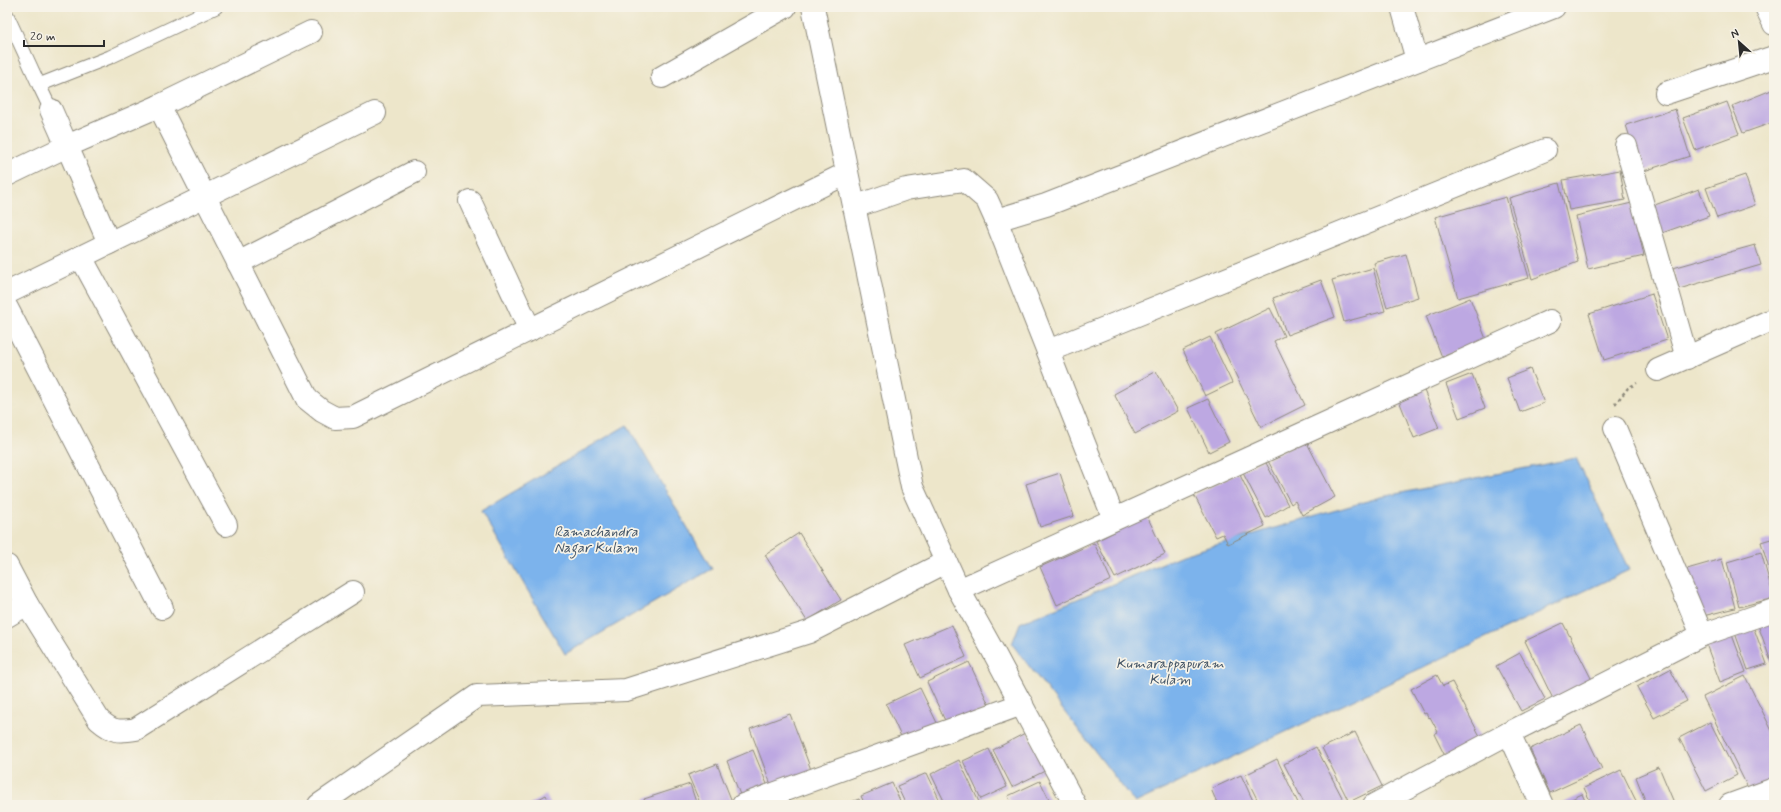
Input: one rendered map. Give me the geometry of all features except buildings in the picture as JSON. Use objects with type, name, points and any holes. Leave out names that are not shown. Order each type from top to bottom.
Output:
[{"type":"street","points":[[662,77],[785,7]]},
{"type":"street","points":[[813,7],[912,487],[959,590],[1022,704],[1075,805]]},
{"type":"street","points":[[1402,7],[1417,60]]},
{"type":"street","points":[[996,220],[1046,205],[1554,7]]},
{"type":"street","points":[[1766,7],[1774,24]]},
{"type":"street","points":[[7,175],[67,146],[159,106],[311,32]]},
{"type":"street","points":[[1666,93],[1774,58]]},
{"type":"street","points":[[159,106],[307,399],[322,411],[335,418],[353,417],[847,173]]},
{"type":"street","points":[[51,110],[109,243]]},
{"type":"street","points":[[7,293],[81,258],[375,112]]},
{"type":"street","points":[[1626,146],[1687,358]]},
{"type":"street","points":[[1048,352],[1544,150]]},
{"type":"street","points":[[238,263],[414,172]]},
{"type":"street","points":[[854,207],[906,189],[964,180],[987,200],[1114,519]]},
{"type":"street","points":[[470,201],[530,330]]},
{"type":"street","points":[[81,258],[226,526]]},
{"type":"street","points":[[7,308],[162,608]]},
{"type":"street","points":[[1658,370],[1774,319]]},
{"type":"street","points":[[959,590],[1550,321]]},
{"type":"street","points":[[1615,428],[1702,635]]},
{"type":"street","points":[[318,805],[477,696],[626,690],[809,632],[946,562]]},
{"type":"street","points":[[7,566],[27,604],[99,720],[110,730],[123,731],[136,729],[353,592]]},
{"type":"street","points":[[7,616],[27,604]]},
{"type":"street","points":[[1374,805],[1509,733],[1702,635],[1774,610]]},
{"type":"street","points":[[743,805],[1022,704]]},
{"type":"street","points":[[1509,733],[1542,805]]},
{"type":"street","points":[[1730,805],[1774,789]]},
{"type":"lane","points":[[40,85],[110,57],[216,7]]},
{"type":"lane","points":[[7,16],[51,110]]},
{"type":"path","points":[[1615,428],[1614,407],[1628,388],[1658,370]]},
{"type":"water","name":"Ramachandra Nagar Kulam","points":[[627,425],[712,569],[565,654],[481,511]]},
{"type":"water","name":"Kumarappapuram Kulam","points":[[1576,458],[1629,570],[1135,803],[1012,644],[1020,623],[1182,555],[1381,497]]}]
